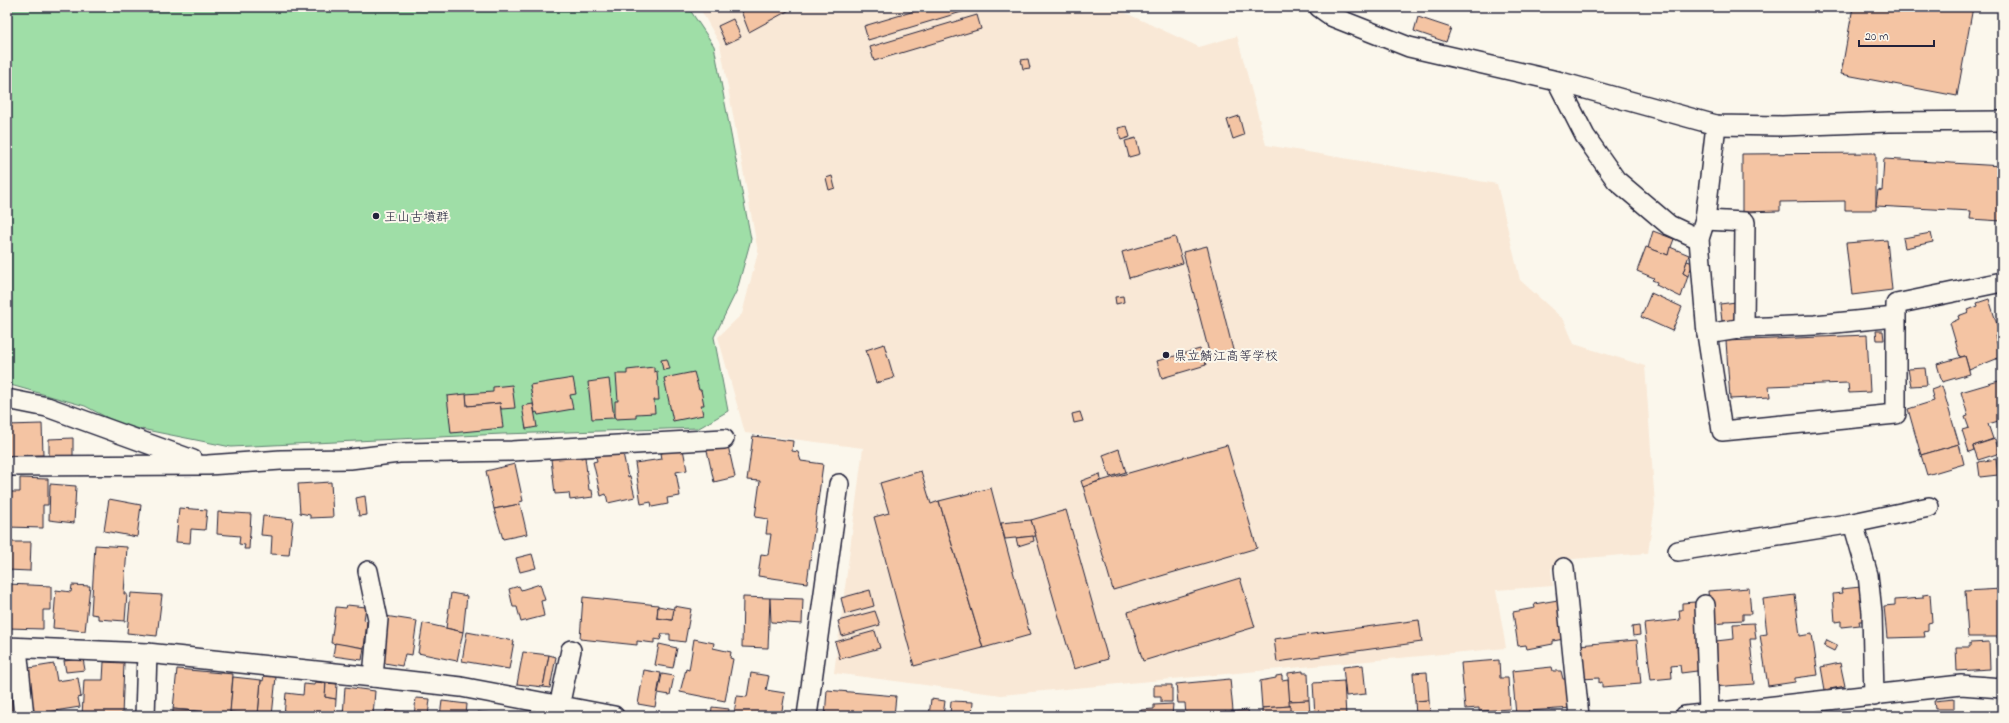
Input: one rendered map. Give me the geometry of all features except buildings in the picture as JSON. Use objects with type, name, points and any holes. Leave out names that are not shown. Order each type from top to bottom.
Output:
[{"type":"street","points":[[1319,7],[1333,17],[1409,46],[1557,82],[1716,125],[1782,126],[1889,122],[2002,121]]},
{"type":"street","points":[[1557,82],[1586,136],[1616,180],[1669,225],[1699,239]]},
{"type":"street","points":[[1716,125],[1705,220],[1699,239],[1707,334],[1722,431],[1896,414],[1896,304],[2002,282]]},
{"type":"street","points":[[1705,220],[1745,222],[1744,328]]},
{"type":"street","points":[[1707,334],[1744,328],[1815,325],[1895,317]]},
{"type":"street","points":[[7,399],[47,407],[208,465]]},
{"type":"street","points":[[7,466],[208,465],[281,460],[350,459],[399,453],[512,451],[724,439]]},
{"type":"street","points":[[807,716],[839,484]]},
{"type":"street","points":[[1678,551],[1853,523],[1929,507]]},
{"type":"street","points":[[1853,523],[1868,575],[1872,612],[1874,696]]},
{"type":"street","points":[[1564,568],[1579,716]]},
{"type":"street","points":[[368,570],[378,619],[373,677]]},
{"type":"street","points":[[1705,605],[1720,714]]},
{"type":"street","points":[[24,716],[12,647],[146,653],[461,687],[559,711],[614,716]]},
{"type":"street","points":[[559,711],[571,650]]},
{"type":"street","points":[[145,716],[146,653]]},
{"type":"street","points":[[1686,716],[1720,714],[1961,685],[2002,688]]},
{"type":"shaded area","name":"県立鯖江高等学校","points":[[699,7],[1113,7],[1199,47],[1237,36],[1266,145],[1497,184],[1520,280],[1564,320],[1574,344],[1645,366],[1655,505],[1648,553],[1560,560],[1551,569],[1553,586],[1496,590],[1506,648],[1001,695],[834,673],[863,448],[745,433],[718,337],[742,314],[758,252],[720,44]]},
{"type":"green space","name":"王山古墳群","points":[[7,7],[688,7],[714,46],[751,239],[737,290],[714,337],[728,411],[699,428],[502,434],[231,447],[121,425],[85,406],[7,384]]},
{"type":"place","name":"王山古墳群","points":[[376,216]]},
{"type":"place","name":"県立鯖江高等学校","points":[[1166,355]]}]
